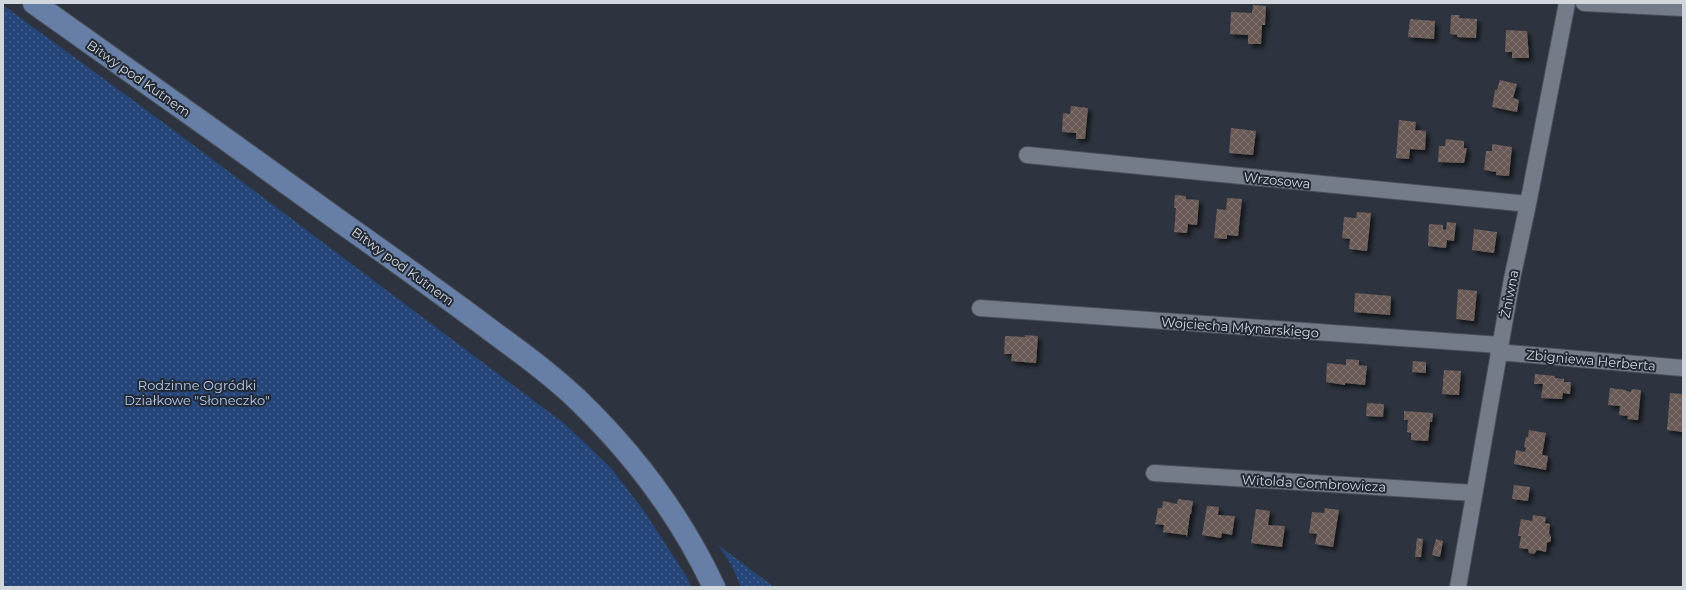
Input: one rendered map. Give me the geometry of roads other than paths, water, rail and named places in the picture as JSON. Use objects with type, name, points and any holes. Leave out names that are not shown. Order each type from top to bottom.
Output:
[{"type":"main road","name":"Bitwy pod Kutnem","points":[[34,3],[451,300],[545,372],[577,399],[632,458],[658,491],[684,531],[714,587]]},
{"type":"street","name":"Żniwna","points":[[1458,587],[1512,279],[1567,3]]},
{"type":"street","points":[[1584,3],[1683,8]]},
{"type":"street","name":"Wrzosowa","points":[[1027,155],[1528,204]]},
{"type":"street","name":"Wojciecha Młynarskiego","points":[[980,308],[1499,349]]},
{"type":"street","name":"Zbigniewa Herberta","points":[[1499,349],[1683,368]]},
{"type":"street","name":"Witolda Gombrowicza","points":[[1154,473],[1474,493]]},
{"type":"park label","name":"Rodzinne Ogródki Działkowe \"Słoneczko\"","points":[[197,392]]}]
